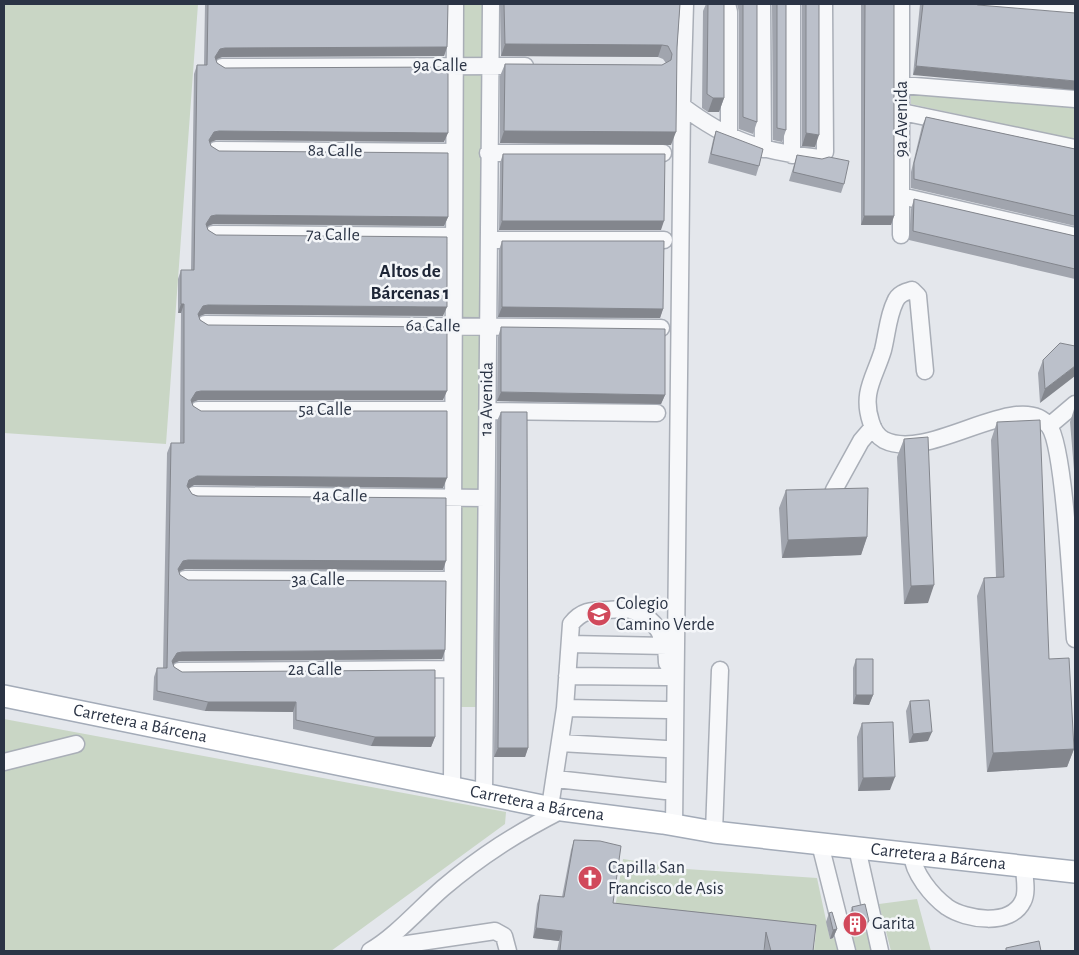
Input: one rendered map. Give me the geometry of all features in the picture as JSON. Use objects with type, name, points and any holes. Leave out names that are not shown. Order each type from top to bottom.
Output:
[{"type":"main road","name":"Carretera a Bárcena","points":[[4,696],[556,809],[714,832],[1075,872]]},
{"type":"street","name":"1a Avenida","points":[[452,787],[454,4]]},
{"type":"street","name":"1a Avenida","points":[[484,794],[489,240],[488,153],[491,4]]},
{"type":"street","points":[[668,824],[685,4]]},
{"type":"street","points":[[727,4],[729,12],[728,136]]},
{"type":"street","points":[[762,4],[763,149]]},
{"type":"street","points":[[792,4],[792,155]]},
{"type":"street","points":[[682,106],[712,128],[728,136],[763,149],[820,158],[825,152],[824,4]]},
{"type":"street","name":"9a Avenida","points":[[901,4],[901,235]]},
{"type":"street","points":[[975,4],[1075,12]]},
{"type":"street","name":"9a Calle","points":[[222,67],[539,66]]},
{"type":"street","points":[[902,85],[1075,99]]},
{"type":"street","points":[[902,112],[1075,148]]},
{"type":"street","name":"8a Calle","points":[[216,150],[454,152]]},
{"type":"street","points":[[488,153],[664,153]]},
{"type":"street","points":[[901,196],[1075,236]]},
{"type":"street","name":"7a Calle","points":[[213,234],[453,236]]},
{"type":"street","points":[[489,240],[664,240]]},
{"type":"street","points":[[925,371],[918,296],[912,290],[903,292],[895,301],[882,351],[866,398],[873,427],[883,440],[909,446],[947,437],[1008,416],[1023,414],[1037,417],[1049,426],[1054,438],[1061,472],[1075,639]]},
{"type":"street","name":"6a Calle","points":[[204,324],[661,328]]},
{"type":"street","points":[[1049,426],[1075,404]]},
{"type":"street","name":"5a Calle","points":[[198,410],[452,410]]},
{"type":"street","points":[[487,411],[657,414]]},
{"type":"street","points":[[834,490],[861,441],[873,427]]},
{"type":"street","name":"4a Calle","points":[[194,495],[486,498]]},
{"type":"street","name":"3a Calle","points":[[185,579],[452,580]]},
{"type":"street","points":[[372,950],[444,887],[509,837],[556,809],[556,779],[565,708],[571,624],[577,616],[588,610],[630,609],[647,618],[662,633],[667,646],[665,791],[668,824]]},
{"type":"street","points":[[570,644],[667,646]]},
{"type":"street","name":"2a Calle","points":[[179,671],[452,670]]},
{"type":"street","points":[[714,832],[720,670]]},
{"type":"street","points":[[567,676],[667,677]]},
{"type":"street","points":[[565,708],[666,710]]},
{"type":"street","points":[[4,762],[76,744]]},
{"type":"street","points":[[560,744],[666,749]]},
{"type":"street","points":[[556,779],[665,791]]},
{"type":"street","points":[[820,844],[847,951]]},
{"type":"street","points":[[857,848],[880,951]]},
{"type":"street","points":[[912,854],[917,872],[940,901],[958,913],[981,918],[997,918],[1017,909],[1024,901],[1024,866]]},
{"type":"street","points":[[372,950],[495,931],[504,936],[508,951]]},
{"type":"green space","points":[[4,4],[198,4],[166,444],[4,433]]},
{"type":"green space","points":[[455,4],[491,4],[485,707],[452,707]]},
{"type":"green space","points":[[911,93],[1075,106],[1075,140],[911,104]]},
{"type":"green space","points":[[4,719],[506,812],[505,824],[331,951],[4,951]]},
{"type":"green space","points":[[623,859],[686,869],[817,878],[830,939],[839,937],[842,951],[814,951],[816,931],[615,908]]},
{"type":"green space","points":[[917,899],[931,951],[891,951],[879,904]]},
{"type":"green space","points":[[875,930],[880,951],[847,951],[843,937]]},
{"type":"building","points":[[208,4],[448,4],[447,47],[225,48],[220,49],[215,57],[217,63],[225,68],[448,67],[448,133],[219,131],[214,132],[209,140],[211,146],[219,151],[448,153],[448,217],[216,215],[211,216],[206,224],[208,230],[216,235],[447,237],[447,307],[208,305],[203,306],[198,314],[200,320],[208,325],[447,327],[447,391],[201,391],[196,392],[191,400],[193,406],[201,411],[447,411],[447,478],[197,476],[189,480],[187,486],[192,494],[197,496],[446,498],[446,561],[188,560],[183,561],[178,569],[180,575],[188,580],[446,581],[445,650],[182,652],[177,653],[172,661],[174,667],[182,672],[435,670],[435,737],[375,737],[296,720],[296,702],[208,702],[157,691],[157,668],[167,668],[171,443],[184,443],[184,304],[181,304],[181,270],[194,270],[197,65],[207,65]]},
{"type":"building","points":[[504,4],[680,4],[677,47],[676,132],[504,131],[505,64],[662,65],[671,60],[672,54],[668,46],[662,45],[505,44]]},
{"type":"building","points":[[708,4],[724,4],[724,98],[713,98],[707,94]]},
{"type":"building","points":[[743,4],[757,4],[757,122],[743,117]]},
{"type":"building","points":[[777,4],[786,4],[786,130],[777,128]]},
{"type":"building","points":[[806,4],[819,4],[819,135],[806,133]]},
{"type":"building","points":[[865,4],[894,4],[894,216],[864,216]]},
{"type":"building","points":[[923,4],[975,4],[1075,13],[1075,81],[916,66]]},
{"type":"building","points":[[926,117],[1075,149],[1075,216],[914,179],[914,163]]},
{"type":"building","points":[[716,131],[763,149],[759,166],[711,154]]},
{"type":"building","points":[[503,154],[665,154],[664,221],[502,221]]},
{"type":"building","points":[[797,155],[822,159],[829,157],[849,161],[844,184],[793,172]]},
{"type":"building","points":[[914,199],[1075,236],[1075,269],[913,231]]},
{"type":"building","points":[[502,241],[664,241],[663,309],[502,307]]},
{"type":"building","points":[[501,327],[665,329],[665,395],[501,392]]},
{"type":"building","points":[[1060,343],[1075,346],[1075,366],[1045,389],[1043,360]]},
{"type":"building","points":[[501,412],[527,412],[528,748],[498,748]]},
{"type":"building","points":[[1040,420],[1049,659],[1069,658],[1074,749],[993,753],[984,578],[1004,577],[997,422]]},
{"type":"building","points":[[928,437],[934,585],[911,586],[904,439]]},
{"type":"building","points":[[868,488],[867,537],[788,540],[786,490]]},
{"type":"building","points":[[856,659],[873,659],[873,695],[856,695]]},
{"type":"building","points":[[929,700],[932,732],[913,734],[910,701]]},
{"type":"building","points":[[893,722],[895,777],[863,778],[862,723]]},
{"type":"building","points":[[574,840],[600,841],[621,846],[613,903],[816,925],[813,951],[771,951],[766,932],[764,951],[560,951],[562,931],[536,928],[540,895],[564,897]]},
{"type":"building","points":[[865,904],[869,921],[856,924],[852,907]]},
{"type":"building","points":[[832,912],[837,929],[833,930],[829,913]]},
{"type":"building","points":[[1039,941],[1041,951],[1006,951],[1006,948]]},
{"type":"place","name":"Colegio Camino Verde","points":[[599,614]]},
{"type":"place","name":"Capilla San Francisco de Asis","points":[[590,878]]},
{"type":"place","name":"Garita","points":[[855,924]]},
{"type":"district","name":"Altos de Bárcenas 1","points":[[410,282]]}]
